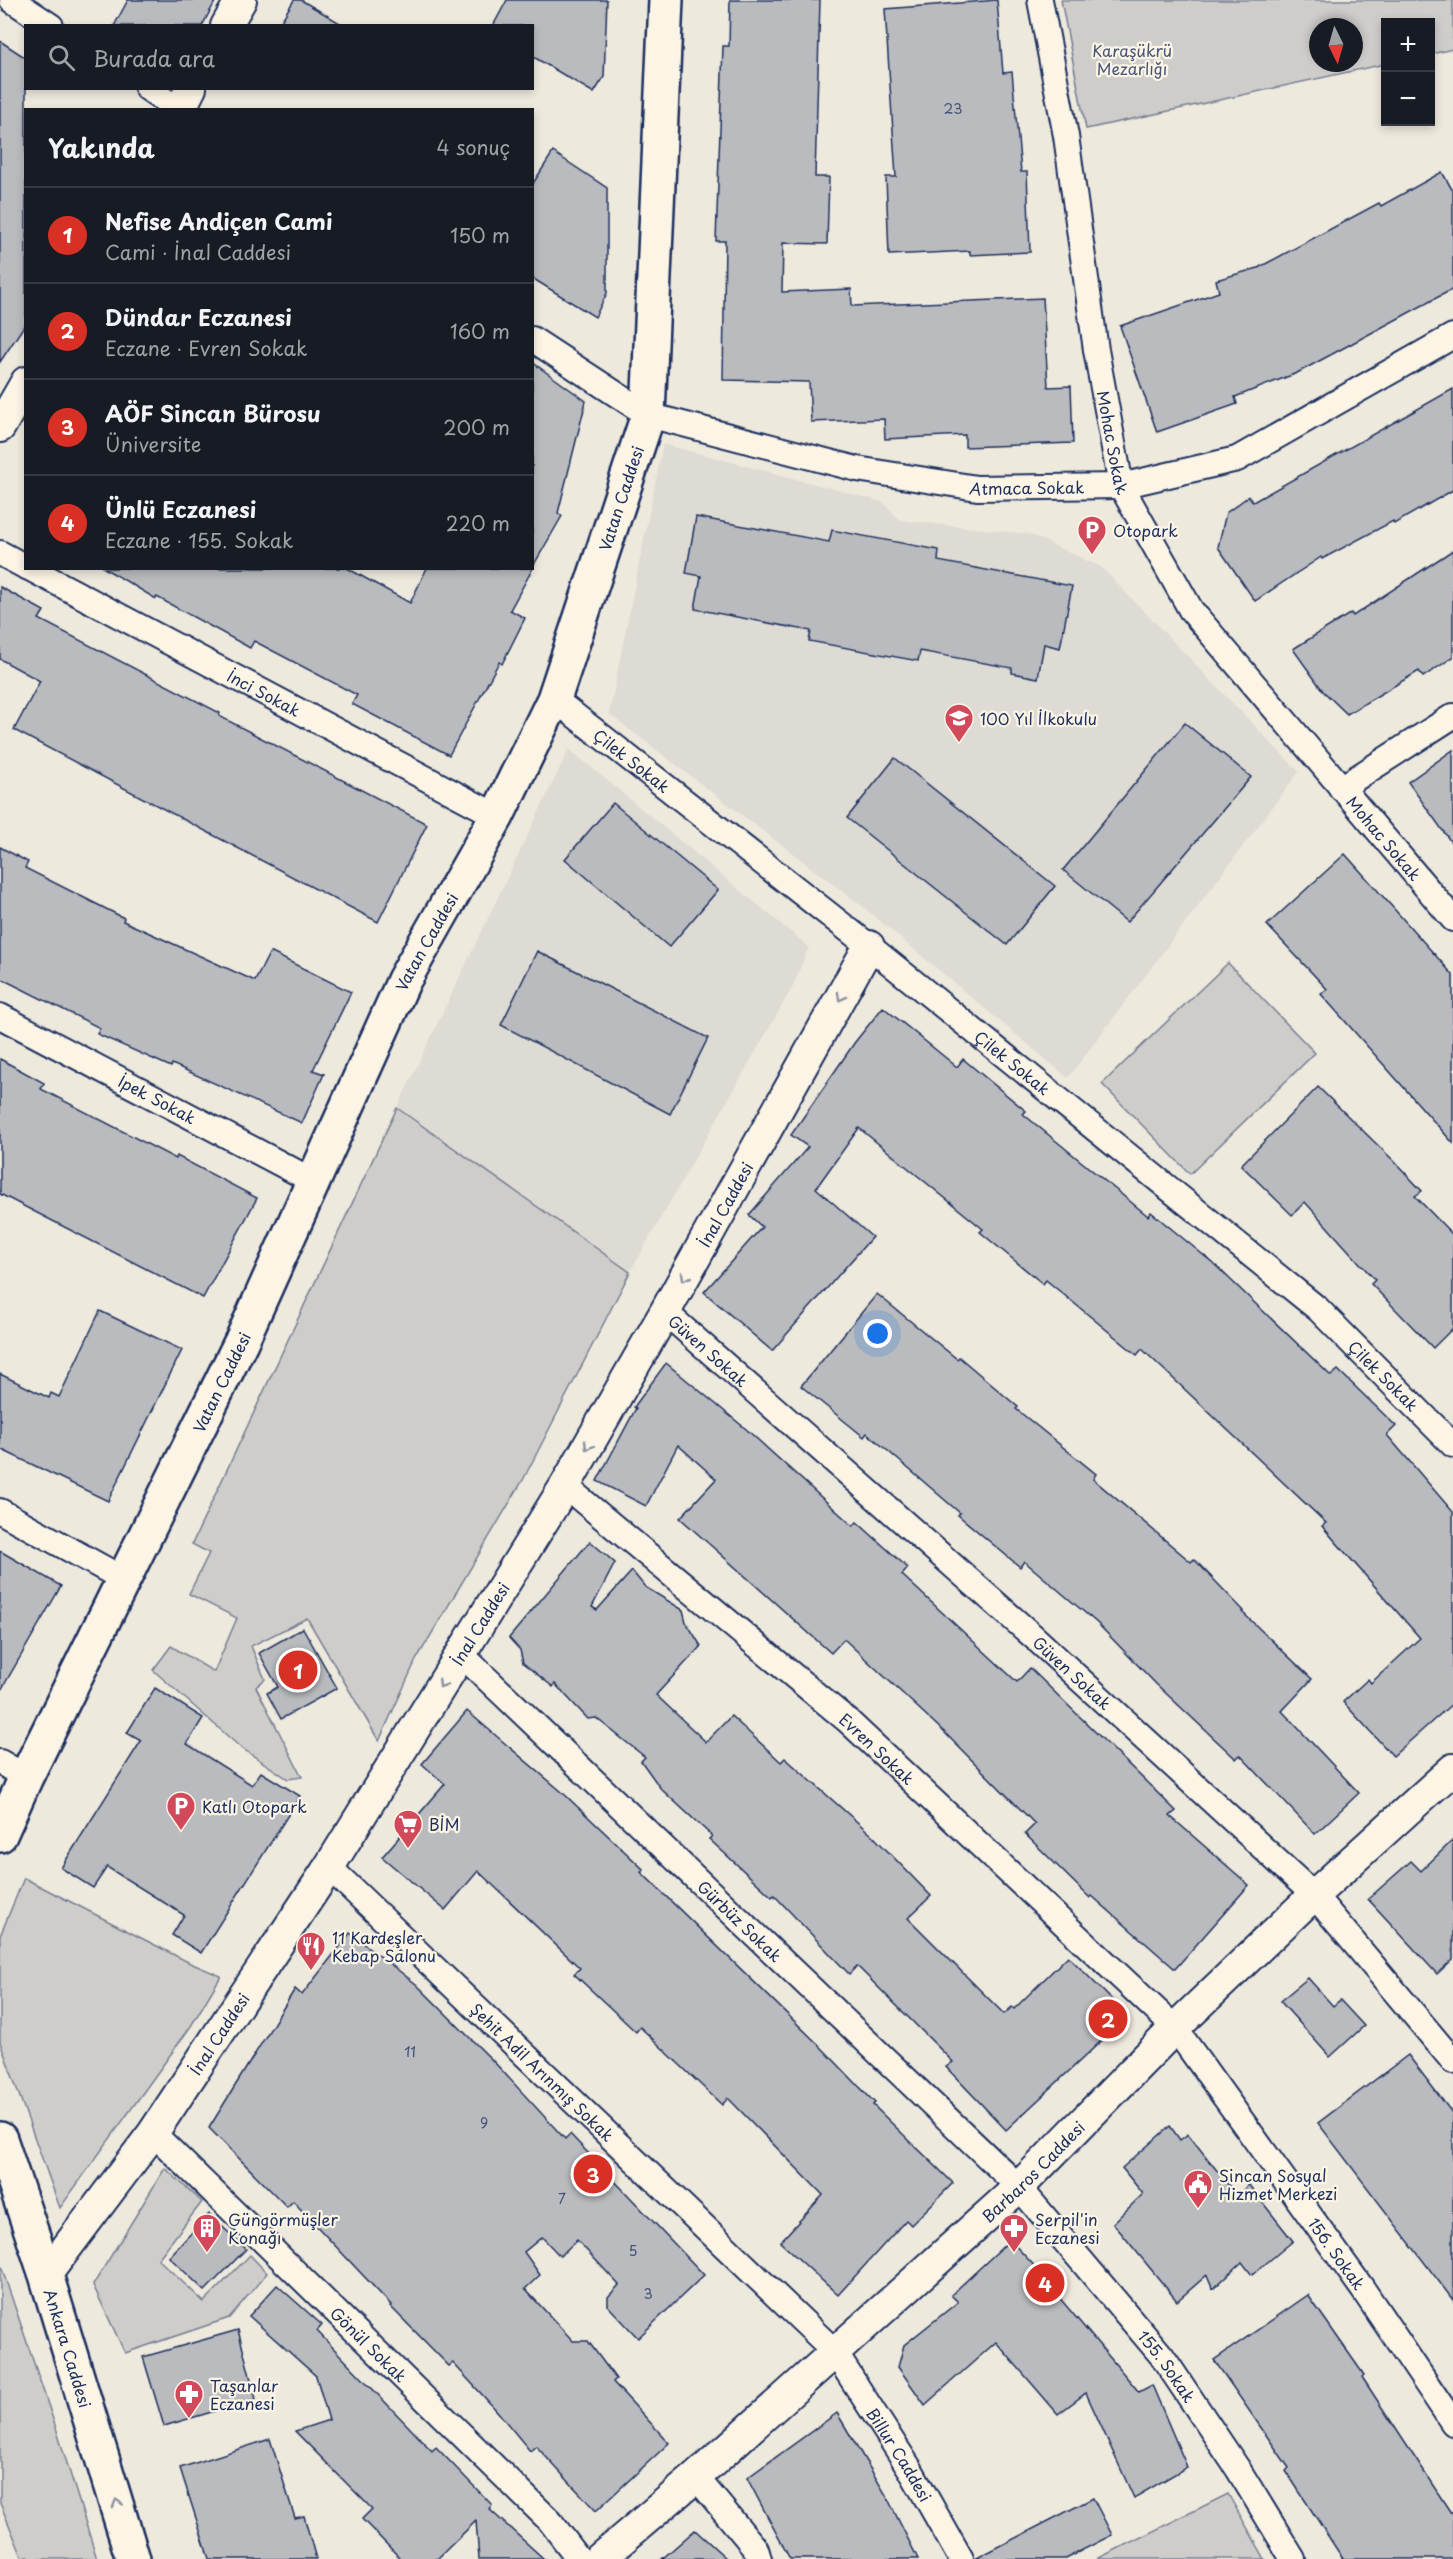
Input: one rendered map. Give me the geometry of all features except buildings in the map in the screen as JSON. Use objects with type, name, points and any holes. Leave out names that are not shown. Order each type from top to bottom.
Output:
[{"type":"main road","name":"Vatan Caddesi","points":[[0,1835],[13,1769],[125,1580],[315,1182],[404,980],[497,816],[554,699],[648,415],[666,0]]},
{"type":"main road","name":"Ankara Caddesi","points":[[0,2139],[46,2276],[133,2559]]},
{"type":"main road","points":[[0,2178],[25,2214]]},
{"type":"street","points":[[12,0],[48,24]]},
{"type":"street","points":[[227,24],[241,0]]},
{"type":"street","name":"Mohac Sokak","points":[[1040,0],[1066,136],[1096,350],[1122,486],[1191,610],[1453,919]]},
{"type":"street","points":[[150,90],[176,108]]},
{"type":"street","points":[[180,108],[190,90]]},
{"type":"street","name":"Atmaca Sokak","points":[[534,340],[648,415],[857,470],[977,488],[1122,486],[1237,459],[1453,336]]},
{"type":"street","points":[[0,427],[24,385]]},
{"type":"street","name":"İnci Sokak","points":[[0,553],[24,566]]},
{"type":"street","name":"İnci Sokak","points":[[31,570],[497,816]]},
{"type":"street","name":"Çilek Sokak","points":[[554,699],[869,946],[1318,1309],[1453,1444]]},
{"type":"street","points":[[1341,788],[1453,716]]},
{"type":"street","name":"İnal Caddesi","points":[[46,2276],[153,2133],[329,1867],[565,1486],[869,946]]},
{"type":"street","name":"İpek Sokak","points":[[0,1016],[315,1182]]},
{"type":"street","name":"Güven Sokak","points":[[665,1312],[1035,1638],[1314,1895],[1453,2061]]},
{"type":"street","name":"Evren Sokak","points":[[565,1486],[848,1721],[1174,2028]]},
{"type":"street","points":[[0,1511],[125,1580]]},
{"type":"street","name":"Gürbüz Sokak","points":[[461,1654],[1018,2187]]},
{"type":"street","name":"Barbaros Caddesi","points":[[599,2559],[696,2477],[1018,2187],[1174,2028],[1314,1895],[1453,1769]]},
{"type":"street","name":"Şehit Adil Arınmış Sokak","points":[[329,1867],[834,2351]]},
{"type":"street","name":"156. Sokak","points":[[1174,2028],[1362,2288],[1453,2423]]},
{"type":"street","name":"Gönül Sokak","points":[[153,2133],[550,2521],[579,2559]]},
{"type":"street","name":"155. Sokak","points":[[1018,2187],[1162,2356],[1238,2469],[1293,2559]]},
{"type":"street","name":"Billur Caddesi","points":[[834,2351],[910,2469],[961,2559]]},
{"type":"street","points":[[696,2477],[756,2549],[759,2559]]},
{"type":"shaded area","name":"100 Yıl İlkokulu","points":[[663,444],[883,502],[900,520],[1029,534],[1101,567],[1299,772],[1068,1078],[862,906],[609,714]]},
{"type":"shaded area","points":[[569,749],[809,947],[792,988],[630,1272],[397,1108]]},
{"type":"green space","name":"Karaşükrü Mezarlığı","points":[[1061,0],[1453,0],[1453,49],[1435,53],[1435,18],[1381,18],[1381,65],[1363,69],[1363,18],[1309,18],[1309,72],[1348,72],[1086,129]]},
{"type":"green space","points":[[1228,963],[1315,1053],[1190,1174],[1102,1084]]},
{"type":"green space","points":[[397,1108],[630,1272],[523,1480],[416,1660],[379,1741],[307,1618],[251,1646],[265,1679],[256,1687],[302,1777],[288,1779],[240,1747],[153,1670],[171,1646],[214,1672],[237,1618],[189,1594],[209,1553],[192,1544]]},
{"type":"green space","points":[[24,1878],[190,1963],[221,1976],[191,2026],[60,2208],[0,2042],[0,1936]]},
{"type":"green space","points":[[165,2168],[202,2202],[158,2259],[204,2302],[250,2255],[267,2273],[229,2318],[125,2353],[93,2285]]},
{"type":"green space","points":[[0,2263],[56,2428],[97,2559],[30,2559],[29,2556],[23,2559],[0,2503]]},
{"type":"green space","points":[[1228,2494],[1265,2559],[1097,2559]]},
{"type":"place","name":"Otopark","points":[[1092,556]]},
{"type":"place","name":"100 Yıl İlkokulu","points":[[959,744]]},
{"type":"place","name":"Nefise Andiçen Cami","points":[[298,1670]]},
{"type":"place","name":"Katlı Otopark","points":[[181,1832]]},
{"type":"place","name":"BİM","points":[[408,1850]]},
{"type":"place","name":"11 Kardeşler Kebap Salonu","points":[[311,1972]]},
{"type":"place","name":"Dündar Eczanesi","points":[[1108,2019]]},
{"type":"place","name":"AÖF Sincan Bürosu","points":[[593,2174]]},
{"type":"place","name":"Sincan Sosyal Hizmet Merkezi","points":[[1198,2210]]},
{"type":"place","name":"Güngörmüşler Konağı","points":[[207,2254]]},
{"type":"place","name":"Serpil'in Eczanesi","points":[[1014,2254]]},
{"type":"place","name":"Ünlü Eczanesi","points":[[1045,2283]]},
{"type":"place","name":"Taşanlar Eczanesi","points":[[189,2420]]}]
